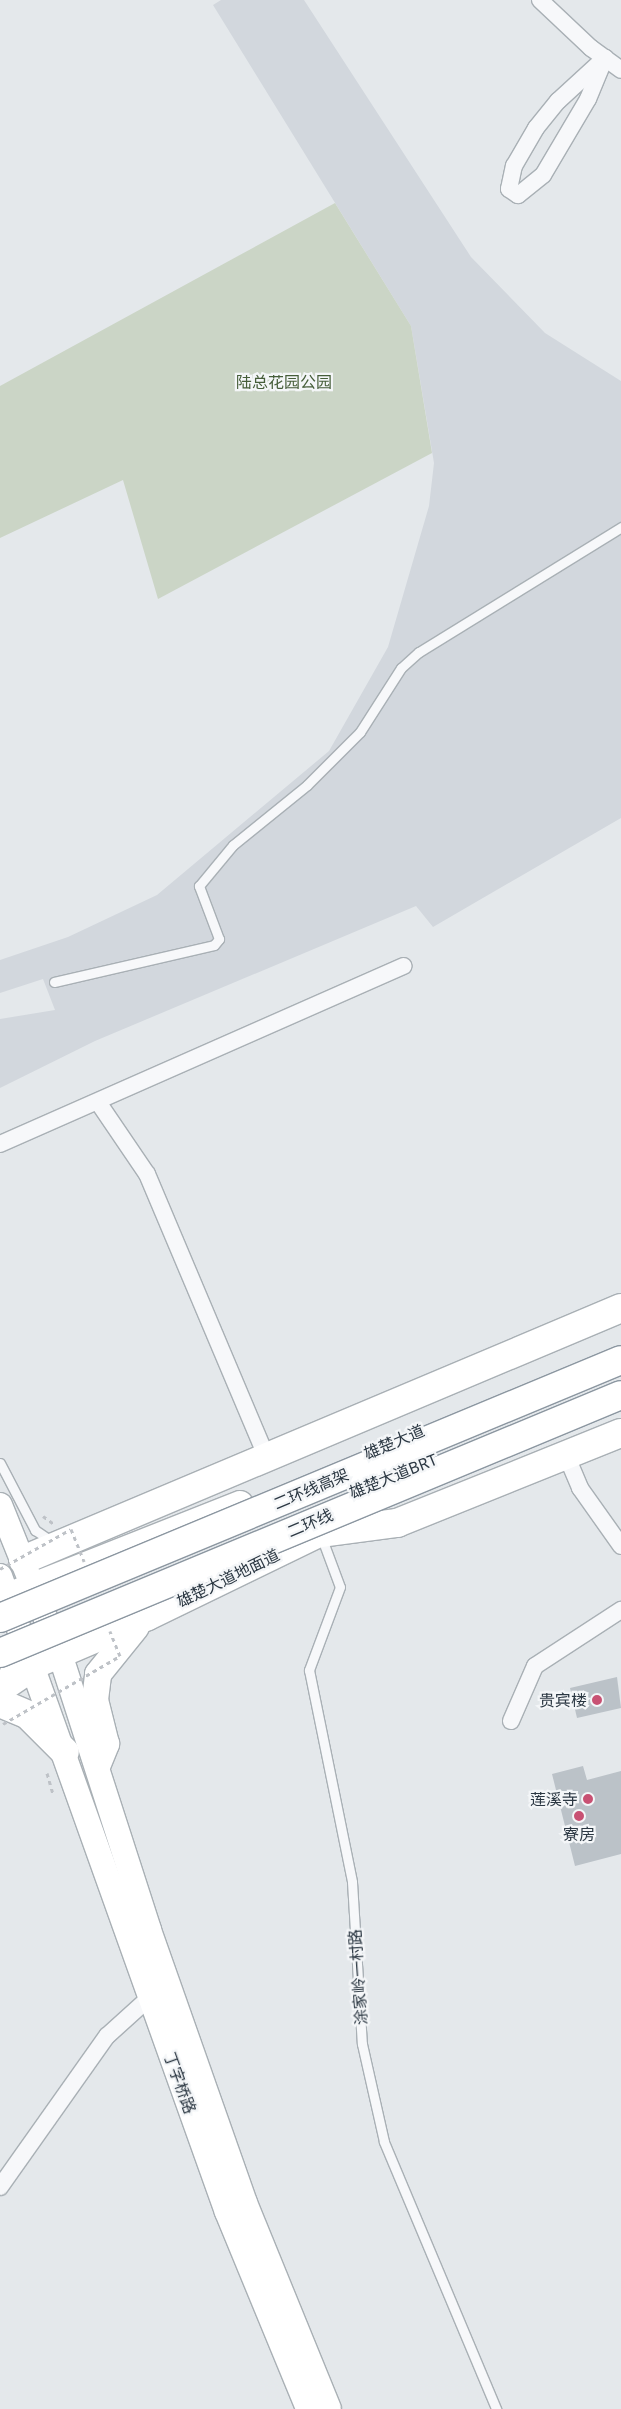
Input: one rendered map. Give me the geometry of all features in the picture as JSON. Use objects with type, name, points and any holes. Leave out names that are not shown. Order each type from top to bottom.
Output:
[{"type":"highway","points":[[12,1565],[65,1537],[267,1458],[621,1308]]},
{"type":"highway","name":"二环线高架","points":[[19,1618],[621,1360]]},
{"type":"highway","name":"二环线","points":[[19,1618],[621,1395]]},
{"type":"highway","points":[[320,1533],[397,1523],[566,1457],[621,1433]]},
{"type":"highway","points":[[0,1689],[34,1666]]},
{"type":"highway","points":[[1,1713],[28,1715],[66,1752]]},
{"type":"main road","name":"雄楚大道","points":[[19,1618],[34,1586],[621,1350]]},
{"type":"main road","name":"雄楚大道地面道","points":[[0,1679],[148,1616],[320,1533],[621,1405]]},
{"type":"main road","points":[[8,1502],[12,1534],[12,1565],[34,1586],[19,1618]]},
{"type":"main road","points":[[98,1764],[106,1744],[95,1700],[98,1674],[111,1653],[148,1616]]},
{"type":"main road","name":"丁字桥路","points":[[19,1618],[60,1654],[98,1764],[149,1930],[244,2203],[329,2409]]},
{"type":"main road","name":"丁字桥路","points":[[19,1618],[149,1998],[226,2212],[308,2409]]},
{"type":"street","points":[[540,0],[621,70]]},
{"type":"street","points":[[605,58],[563,145],[531,189],[518,195],[509,189],[514,166],[536,128],[558,101],[605,58]]},
{"type":"street","points":[[0,1144],[403,966]]},
{"type":"street","points":[[98,1102],[147,1174],[267,1458]]},
{"type":"street","points":[[566,1457],[580,1488],[621,1546]]},
{"type":"street","points":[[511,1721],[535,1666],[621,1610]]},
{"type":"street","points":[[0,2187],[107,2036],[149,1998]]},
{"type":"lane","points":[[54,982],[214,945],[219,939],[199,886],[233,845],[307,785],[360,732],[401,668],[419,652],[621,527]]},
{"type":"lane","points":[[494,1435],[621,1383]]},
{"type":"lane","points":[[0,1462],[8,1502],[35,1530],[65,1537]]},
{"type":"lane","name":"涂家岭一村路","points":[[320,1533],[340,1587],[309,1670],[352,1882],[362,2044],[384,2142],[496,2409]]},
{"type":"path","points":[[35,1509],[65,1537],[88,1573]]},
{"type":"path","points":[[12,1565],[65,1537],[78,1527]]},
{"type":"path","points":[[1,1713],[120,1656],[109,1628]]},
{"type":"shaded area","points":[[221,0],[304,0],[471,257],[545,333],[621,381],[621,818],[433,927],[416,906],[95,1041],[0,1088],[0,1019],[55,1010],[43,979],[0,993],[0,960],[68,937],[157,895],[329,751],[388,647],[429,506],[434,463],[411,326],[213,5]]},
{"type":"green space","name":"陆总花园公园","points":[[335,203],[411,326],[432,453],[158,599],[123,480],[0,538],[0,386]]},
{"type":"building","name":"贵宾楼","points":[[617,1677],[621,1708],[577,1718],[570,1688]]},
{"type":"building","points":[[583,1766],[587,1780],[621,1771],[621,1854],[575,1866],[552,1774]]},
{"type":"place","name":"贵宾楼","points":[[597,1700]]},
{"type":"place","name":"莲溪寺","points":[[588,1799]]},
{"type":"place","name":"寮房","points":[[579,1816]]}]
